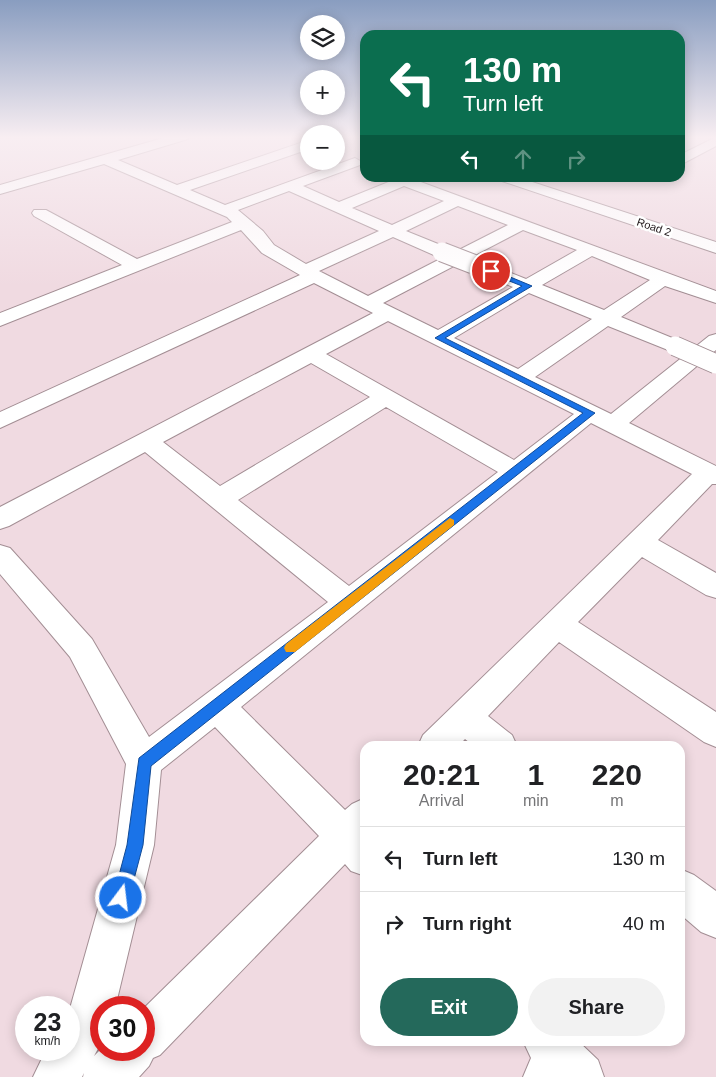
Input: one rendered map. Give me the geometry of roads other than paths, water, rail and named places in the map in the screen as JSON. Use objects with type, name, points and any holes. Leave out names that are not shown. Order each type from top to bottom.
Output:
[{"type":"street","points":[[0,190],[13,186]]},
{"type":"street","points":[[167,186],[224,210],[244,223],[268,249],[309,273],[712,474],[639,542],[440,741]]},
{"type":"street","points":[[176,190],[187,186]]},
{"type":"street","points":[[224,210],[288,186]]},
{"type":"street","points":[[290,186],[391,231],[608,317],[716,364]]},
{"type":"street","points":[[338,208],[384,186]]},
{"type":"street","points":[[419,186],[592,249],[663,279],[716,297]]},
{"type":"street","name":"Road 2","points":[[532,186],[716,248]]},
{"type":"street","name":"Road 2","points":[[565,186],[716,236]]},
{"type":"street","points":[[0,421],[309,273],[391,231],[457,201]]},
{"type":"street","points":[[40,213],[136,266]]},
{"type":"street","points":[[0,320],[244,223]]},
{"type":"street","points":[[0,519],[311,354],[378,308],[522,224]]},
{"type":"street","points":[[439,338],[592,249]]},
{"type":"street","points":[[518,378],[663,279]]},
{"type":"street","points":[[144,762],[515,472],[601,419],[716,340]]},
{"type":"street","points":[[311,354],[515,472]]},
{"type":"street","points":[[219,499],[386,397]]},
{"type":"street","points":[[146,441],[349,602]]},
{"type":"street","points":[[639,542],[716,587]]},
{"type":"street","points":[[0,555],[81,648],[144,762],[135,845],[89,1021],[56,1077]]},
{"type":"street","points":[[557,624],[716,731]]},
{"type":"street","points":[[155,1029],[358,837],[217,706]]},
{"type":"street","points":[[464,718],[494,741]]},
{"type":"street","points":[[685,893],[716,917]]},
{"type":"street","points":[[106,1077],[122,1061]]}]
